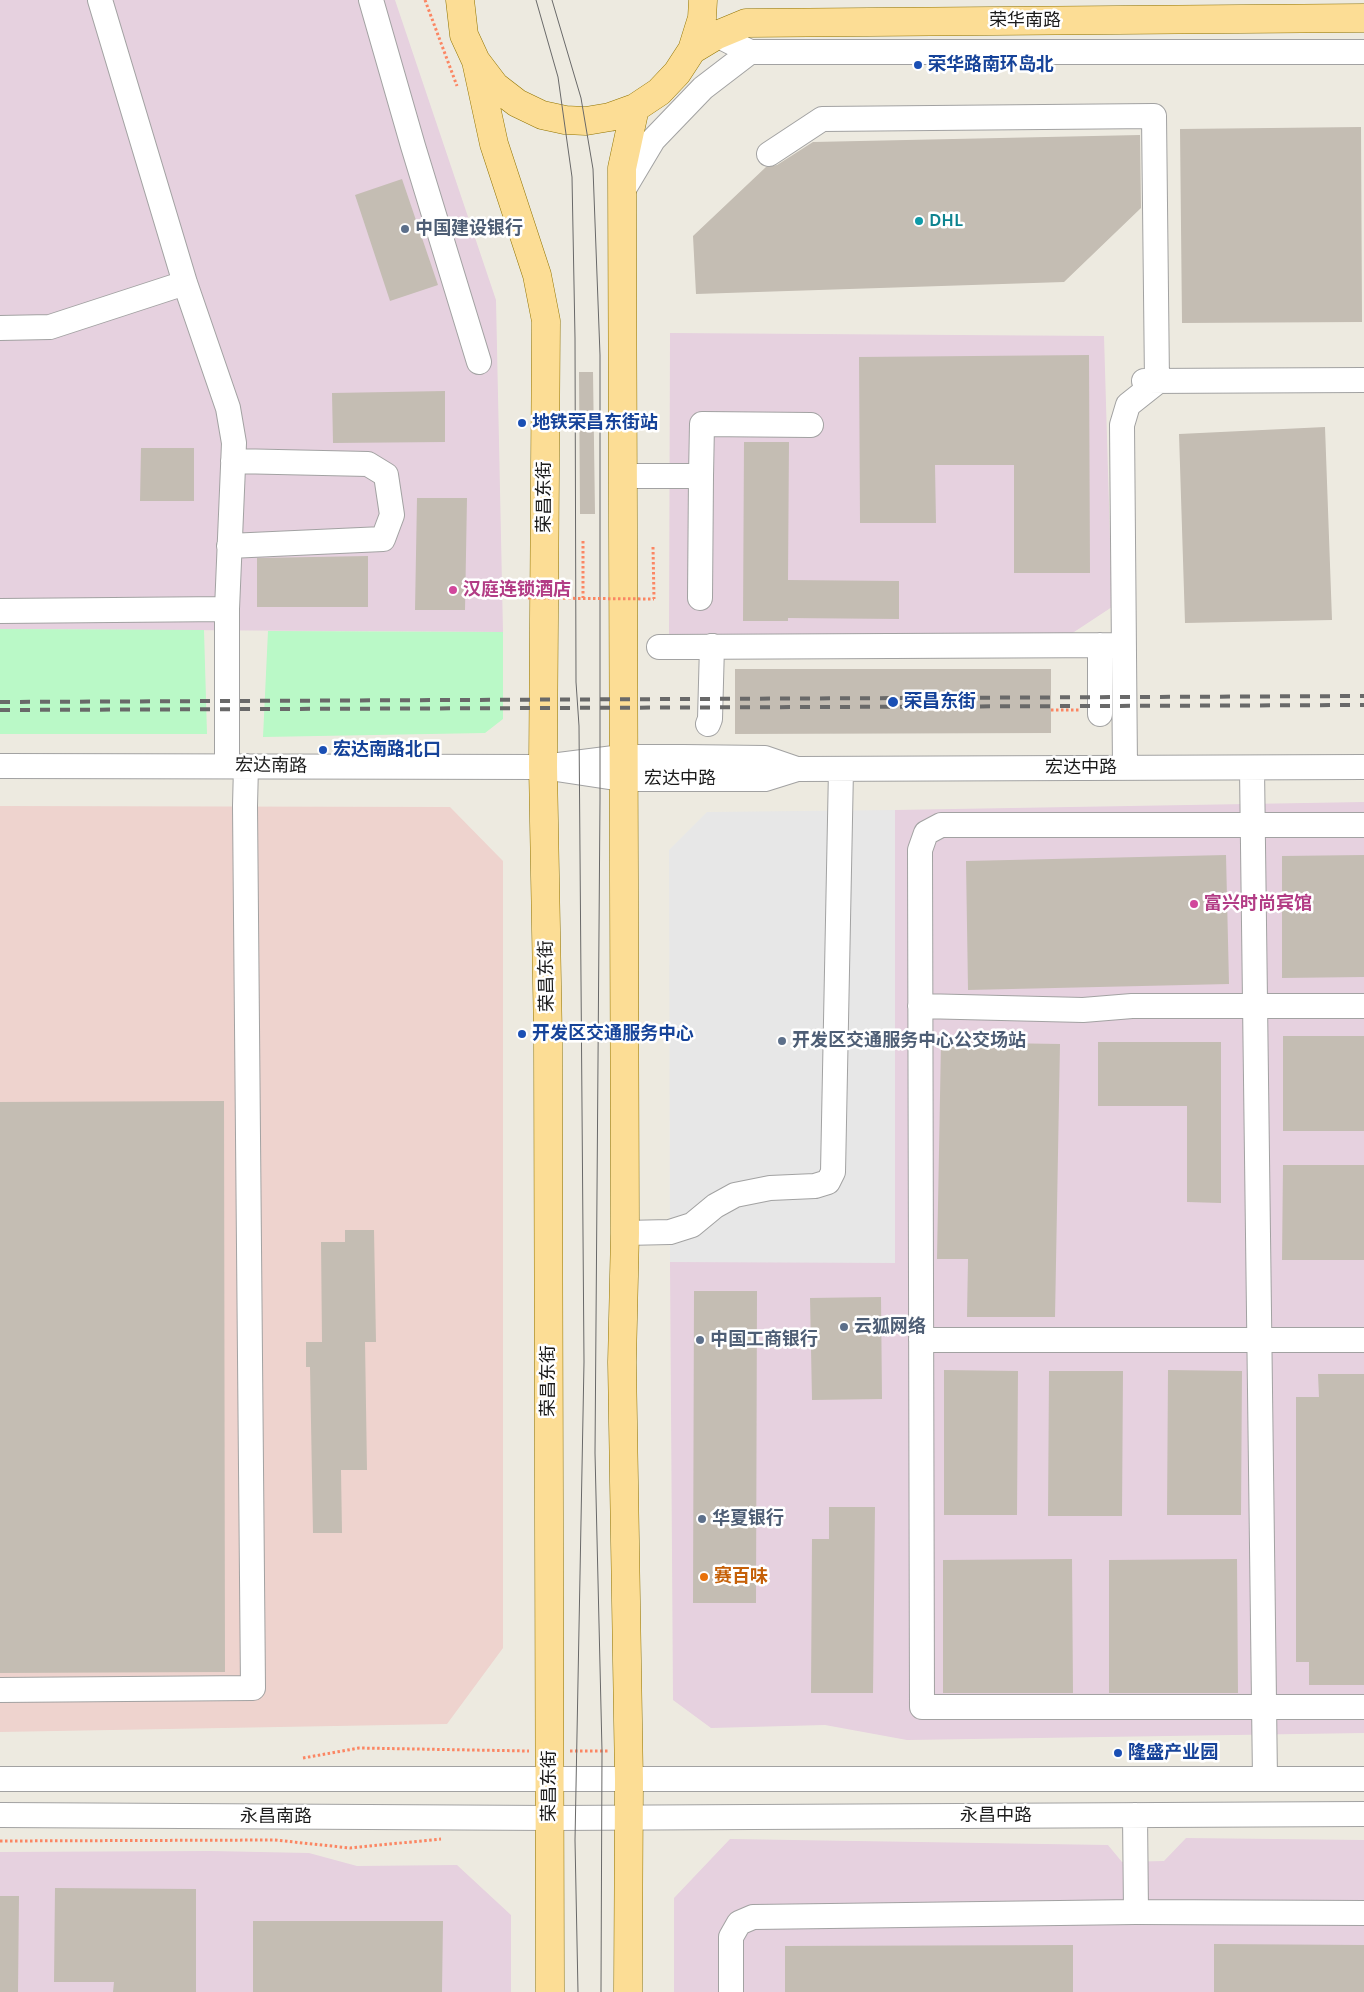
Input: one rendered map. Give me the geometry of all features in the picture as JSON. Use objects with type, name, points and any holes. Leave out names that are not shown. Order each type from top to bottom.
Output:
[{"type":"main road","points":[[458,2],[464,35],[476,61],[495,86],[517,103],[542,114],[565,120],[586,121],[610,117],[636,108],[659,92],[677,73],[692,50],[702,18],[703,0]]},
{"type":"main road","name":"荣华南路","points":[[692,50],[716,35],[746,23],[1364,18]]},
{"type":"main road","name":"荣昌东街","points":[[476,61],[494,144],[537,275],[546,321],[543,767],[548,1047],[550,1992]]},
{"type":"main road","points":[[628,1992],[629,1780],[622,1362],[625,1233],[622,768],[622,168],[636,108]]},
{"type":"street","points":[[0,1690],[253,1688],[245,806],[237,765],[227,609],[234,443],[228,408],[185,283],[100,0]]},
{"type":"street","points":[[371,0],[479,362]]},
{"type":"street","points":[[1305,19],[1364,51]]},
{"type":"street","points":[[716,35],[750,52],[1364,51]]},
{"type":"street","points":[[622,192],[653,140],[703,88],[750,52]]},
{"type":"street","points":[[769,154],[822,119],[1154,116],[1151,382],[1128,405],[1122,425],[1125,768]]},
{"type":"street","points":[[0,328],[50,328],[185,283]]},
{"type":"street","points":[[1151,382],[1364,380]]},
{"type":"street","points":[[700,598],[702,424],[811,425]]},
{"type":"street","points":[[230,546],[383,539],[392,515],[386,475],[368,464],[233,461]]},
{"type":"street","points":[[623,476],[701,476]]},
{"type":"street","points":[[0,611],[227,609]]},
{"type":"street","points":[[1100,645],[1100,712]]},
{"type":"street","points":[[659,647],[1123,645]]},
{"type":"street","points":[[708,724],[710,719],[712,646]]},
{"type":"street","name":"宏达南路","points":[[0,766],[237,765],[622,768]]},
{"type":"street","name":"宏达中路","points":[[622,768],[765,779],[797,769],[1364,767]]},
{"type":"street","points":[[1252,768],[1265,1779]]},
{"type":"street","points":[[625,1233],[670,1232],[692,1225],[715,1206],[735,1195],[770,1188],[815,1186],[828,1182],[833,1172],[841,769]]},
{"type":"street","points":[[1364,825],[941,825],[926,833],[920,850],[922,1707],[1364,1707]]},
{"type":"street","points":[[920,1006],[1083,1010],[1132,1006],[1255,1008],[1364,1006]]},
{"type":"street","points":[[921,1340],[1364,1340]]},
{"type":"street","points":[[0,1779],[550,1779]]},
{"type":"street","name":"永昌中路","points":[[550,1779],[1364,1779]]},
{"type":"street","name":"永昌中路","points":[[628,1817],[1364,1814]]},
{"type":"street","name":"永昌南路","points":[[0,1815],[628,1817]]},
{"type":"street","points":[[1135,1815],[1136,1912]]},
{"type":"street","points":[[731,1992],[731,1937],[739,1923],[753,1917],[1136,1912],[1364,1913]]},
{"type":"path","points":[[583,541],[583,598]]},
{"type":"path","points":[[528,598],[654,598],[653,547]]},
{"type":"path","points":[[1051,710],[1100,712]]},
{"type":"path","points":[[300,1758],[359,1748],[609,1751],[629,1780]]},
{"type":"shaded area","points":[[0,0],[395,0],[496,300],[503,632],[0,629]]},
{"type":"shaded area","points":[[670,333],[1104,336],[1112,607],[1071,634],[669,636]]},
{"type":"shaded area","points":[[1364,802],[1364,1733],[907,1740],[825,1725],[711,1728],[673,1700],[670,1262],[895,1262],[895,810]]},
{"type":"shaded area","points":[[0,806],[450,807],[503,861],[503,1648],[447,1724],[0,1732]]},
{"type":"shaded area","name":"开发区交通服务中心公交场站","points":[[895,810],[895,1263],[670,1262],[669,850],[707,812]]},
{"type":"shaded area","points":[[1186,1838],[1364,1840],[1364,1992],[674,1992],[674,1898],[730,1839],[1108,1845],[1122,1862],[1164,1861]]},
{"type":"shaded area","points":[[210,1851],[309,1853],[357,1866],[457,1865],[511,1915],[511,1992],[0,1992],[0,1852]]},
{"type":"green space","points":[[0,629],[204,630],[207,734],[0,734]]},
{"type":"green space","points":[[268,631],[503,632],[503,719],[485,733],[263,737]]},
{"type":"building","points":[[1361,127],[1362,322],[1182,323],[1180,129]]},
{"type":"building","name":"DHL","points":[[1140,135],[1141,208],[1064,282],[696,294],[693,236],[766,167],[777,165],[813,142]]},
{"type":"building","points":[[402,179],[438,285],[390,301],[355,195]]},
{"type":"building","points":[[1089,355],[1090,573],[1014,573],[1014,465],[935,465],[936,523],[860,523],[859,357]]},
{"type":"building","points":[[579,372],[593,372],[595,514],[580,514]]},
{"type":"building","points":[[445,391],[445,442],[333,443],[332,393]]},
{"type":"building","points":[[1325,427],[1332,620],[1185,623],[1179,434]]},
{"type":"building","points":[[744,442],[789,442],[788,580],[899,581],[899,619],[788,618],[788,621],[743,621]]},
{"type":"building","points":[[141,448],[194,448],[194,501],[140,501]]},
{"type":"building","points":[[417,498],[467,498],[465,610],[415,610]]},
{"type":"building","points":[[368,556],[368,607],[257,607],[257,558]]},
{"type":"building","name":"荣昌东街","points":[[735,669],[1051,669],[1051,733],[735,734]]},
{"type":"building","points":[[1226,855],[1229,984],[968,990],[966,861]]},
{"type":"building","points":[[1364,855],[1364,977],[1282,978],[1282,856]]},
{"type":"building","points":[[1283,1036],[1364,1036],[1364,1131],[1283,1131]]},
{"type":"building","points":[[941,1042],[1060,1044],[1055,1317],[967,1317],[968,1259],[937,1259]]},
{"type":"building","points":[[1098,1042],[1221,1042],[1221,1203],[1187,1202],[1187,1106],[1098,1106]]},
{"type":"building","points":[[224,1101],[225,1672],[0,1673],[0,1102]]},
{"type":"building","points":[[1283,1165],[1364,1165],[1364,1260],[1282,1260]]},
{"type":"building","points":[[345,1230],[374,1230],[376,1342],[365,1342],[367,1470],[341,1470],[342,1533],[313,1533],[310,1367],[306,1367],[306,1342],[322,1342],[321,1242],[345,1242]]},
{"type":"building","points":[[694,1291],[757,1291],[756,1603],[693,1603]]},
{"type":"building","points":[[881,1297],[882,1399],[812,1400],[810,1298]]},
{"type":"building","points":[[944,1370],[1018,1371],[1017,1515],[944,1515]]},
{"type":"building","points":[[1168,1370],[1242,1371],[1241,1515],[1167,1515]]},
{"type":"building","points":[[1049,1371],[1123,1371],[1122,1516],[1048,1516]]},
{"type":"building","points":[[1318,1374],[1364,1374],[1364,1685],[1309,1685],[1309,1662],[1296,1662],[1296,1397],[1319,1397]]},
{"type":"building","points":[[829,1507],[875,1507],[873,1693],[811,1693],[812,1539],[829,1539]]},
{"type":"building","points":[[1072,1559],[1073,1693],[943,1693],[943,1560]]},
{"type":"building","points":[[1237,1559],[1238,1693],[1109,1693],[1109,1560]]},
{"type":"building","points":[[55,1888],[196,1889],[196,1992],[113,1992],[114,1982],[54,1982]]},
{"type":"building","points":[[0,1896],[19,1896],[18,1992],[0,1992]]},
{"type":"building","points":[[253,1921],[443,1921],[442,1992],[253,1992]]},
{"type":"building","points":[[1214,1944],[1364,1945],[1364,1992],[1214,1992]]},
{"type":"building","points":[[1073,1945],[1073,1992],[785,1992],[785,1946]]},
{"type":"tram line","points":[[536,0],[558,77],[572,177],[584,1362],[575,1840],[578,1992]]},
{"type":"tram line","points":[[552,0],[581,98],[593,169],[600,355],[600,799],[595,1453],[602,1751],[601,1992]]},
{"type":"railway","points":[[0,702],[1364,696]]},
{"type":"railway","points":[[0,710],[1364,705]]},
{"type":"place","name":"荣华路南环岛北","points":[[918,65]]},
{"type":"place","name":"DHL","points":[[919,221]]},
{"type":"place","name":"中国建设银行","points":[[405,229]]},
{"type":"place","name":"地铁荣昌东街站","points":[[522,423]]},
{"type":"place","name":"汉庭连锁酒店","points":[[453,590]]},
{"type":"place","name":"荣昌东街","points":[[893,702]]},
{"type":"place","name":"宏达南路北口","points":[[323,750]]},
{"type":"place","name":"富兴时尚宾馆","points":[[1194,904]]},
{"type":"place","name":"开发区交通服务中心","points":[[522,1034]]},
{"type":"place","name":"开发区交通服务中心公交场站","points":[[782,1041]]},
{"type":"place","name":"云狐网络","points":[[844,1327]]},
{"type":"place","name":"中国工商银行","points":[[700,1340]]},
{"type":"place","name":"华夏银行","points":[[702,1519]]},
{"type":"place","name":"赛百味","points":[[704,1577]]},
{"type":"place","name":"隆盛产业园","points":[[1118,1753]]}]
